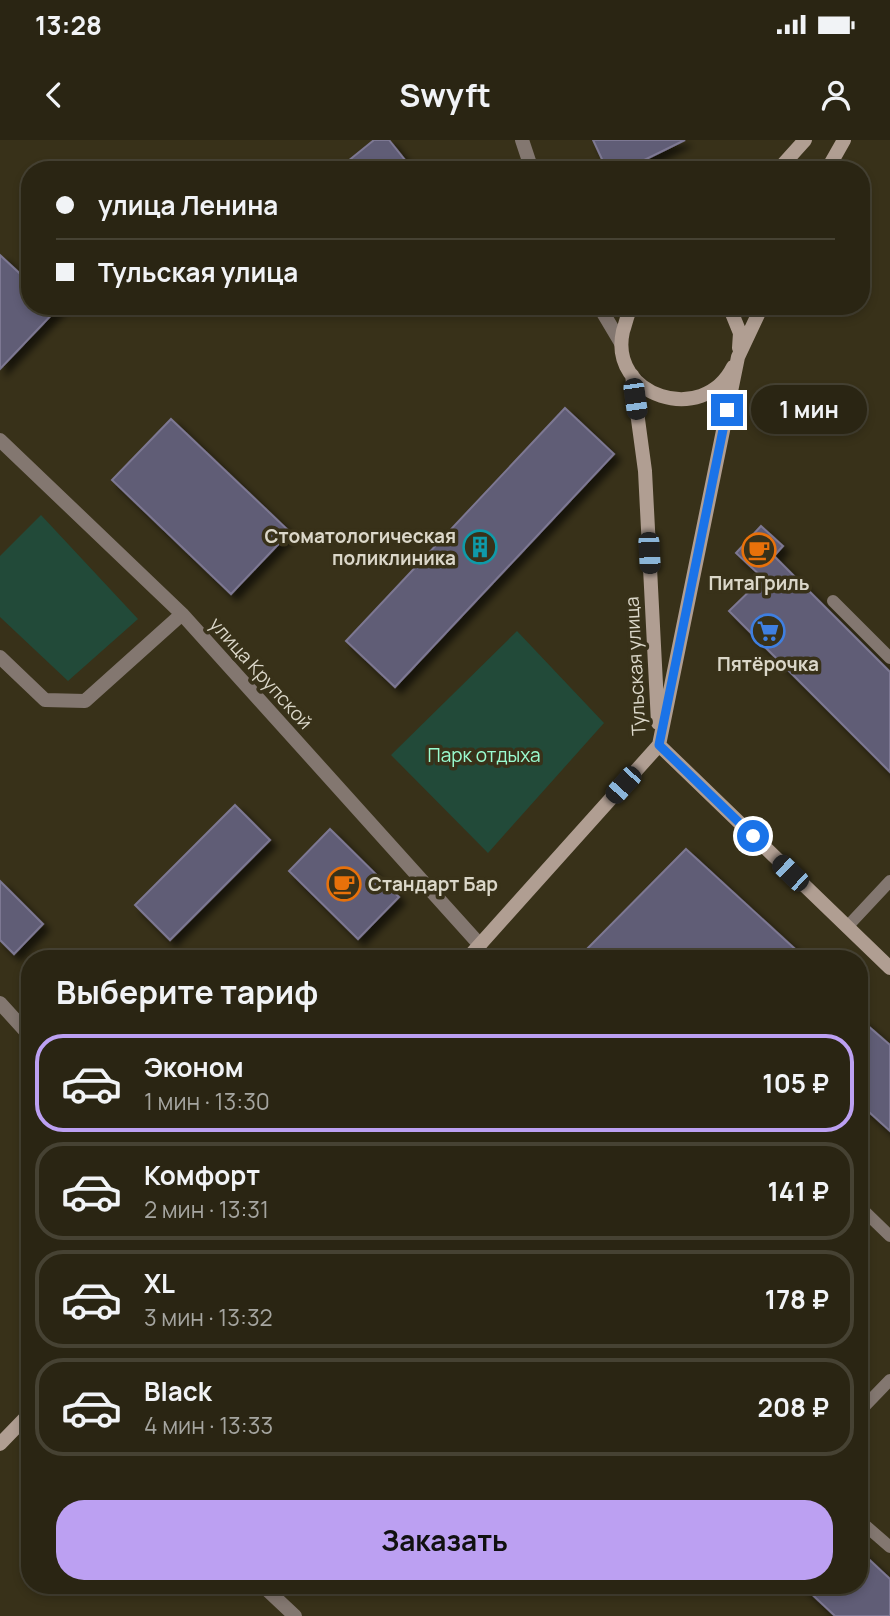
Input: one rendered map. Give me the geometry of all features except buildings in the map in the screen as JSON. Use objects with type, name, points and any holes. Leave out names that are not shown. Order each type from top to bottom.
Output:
[{"type":"main road","points":[[786,161],[805,140]]},
{"type":"main road","points":[[832,161],[844,140]]},
{"type":"main road","points":[[621,343],[629,315]]},
{"type":"main road","points":[[733,315],[740,332],[738,357]]},
{"type":"main road","points":[[632,375],[659,397],[680,401],[694,399],[713,391],[729,375],[758,315]]},
{"type":"main road","name":"Тульская улица","points":[[621,343],[632,375],[645,471],[659,745]]},
{"type":"main road","name":"Тульская улица","points":[[475,950],[659,745],[738,357]]},
{"type":"main road","points":[[659,745],[890,968]]},
{"type":"main road","points":[[0,1444],[21,1422]]},
{"type":"street","points":[[523,140],[529,161]]},
{"type":"street","points":[[604,315],[621,343]]},
{"type":"street","name":"улица Крупской","points":[[0,440],[182,614],[480,945]]},
{"type":"street","points":[[0,657],[45,700],[85,701],[182,614]]},
{"type":"street","points":[[0,1003],[21,1026]]},
{"type":"street","points":[[272,1594],[295,1616]]},
{"type":"lane","points":[[833,601],[890,658]]},
{"type":"lane","points":[[847,927],[890,881]]},
{"type":"lane","points":[[868,1215],[890,1236]]},
{"type":"lane","points":[[868,1403],[890,1380]]},
{"type":"lane","points":[[868,1528],[890,1547]]},
{"type":"green space","points":[[41,515],[138,619],[68,681],[0,617],[0,556]]},
{"type":"green space","name":"Парк отдыха","points":[[517,631],[604,723],[488,853],[391,755]]},
{"type":"place","name":"Стоматологическая поликлиника","points":[[480,547]]},
{"type":"place","name":"ПитаГриль","points":[[759,550]]},
{"type":"place","name":"Пятёрочка","points":[[768,631]]},
{"type":"place","name":"Стандарт Бар","points":[[344,884]]},
{"type":"route","points":[[727,410],[659,745],[753,836]]}]
